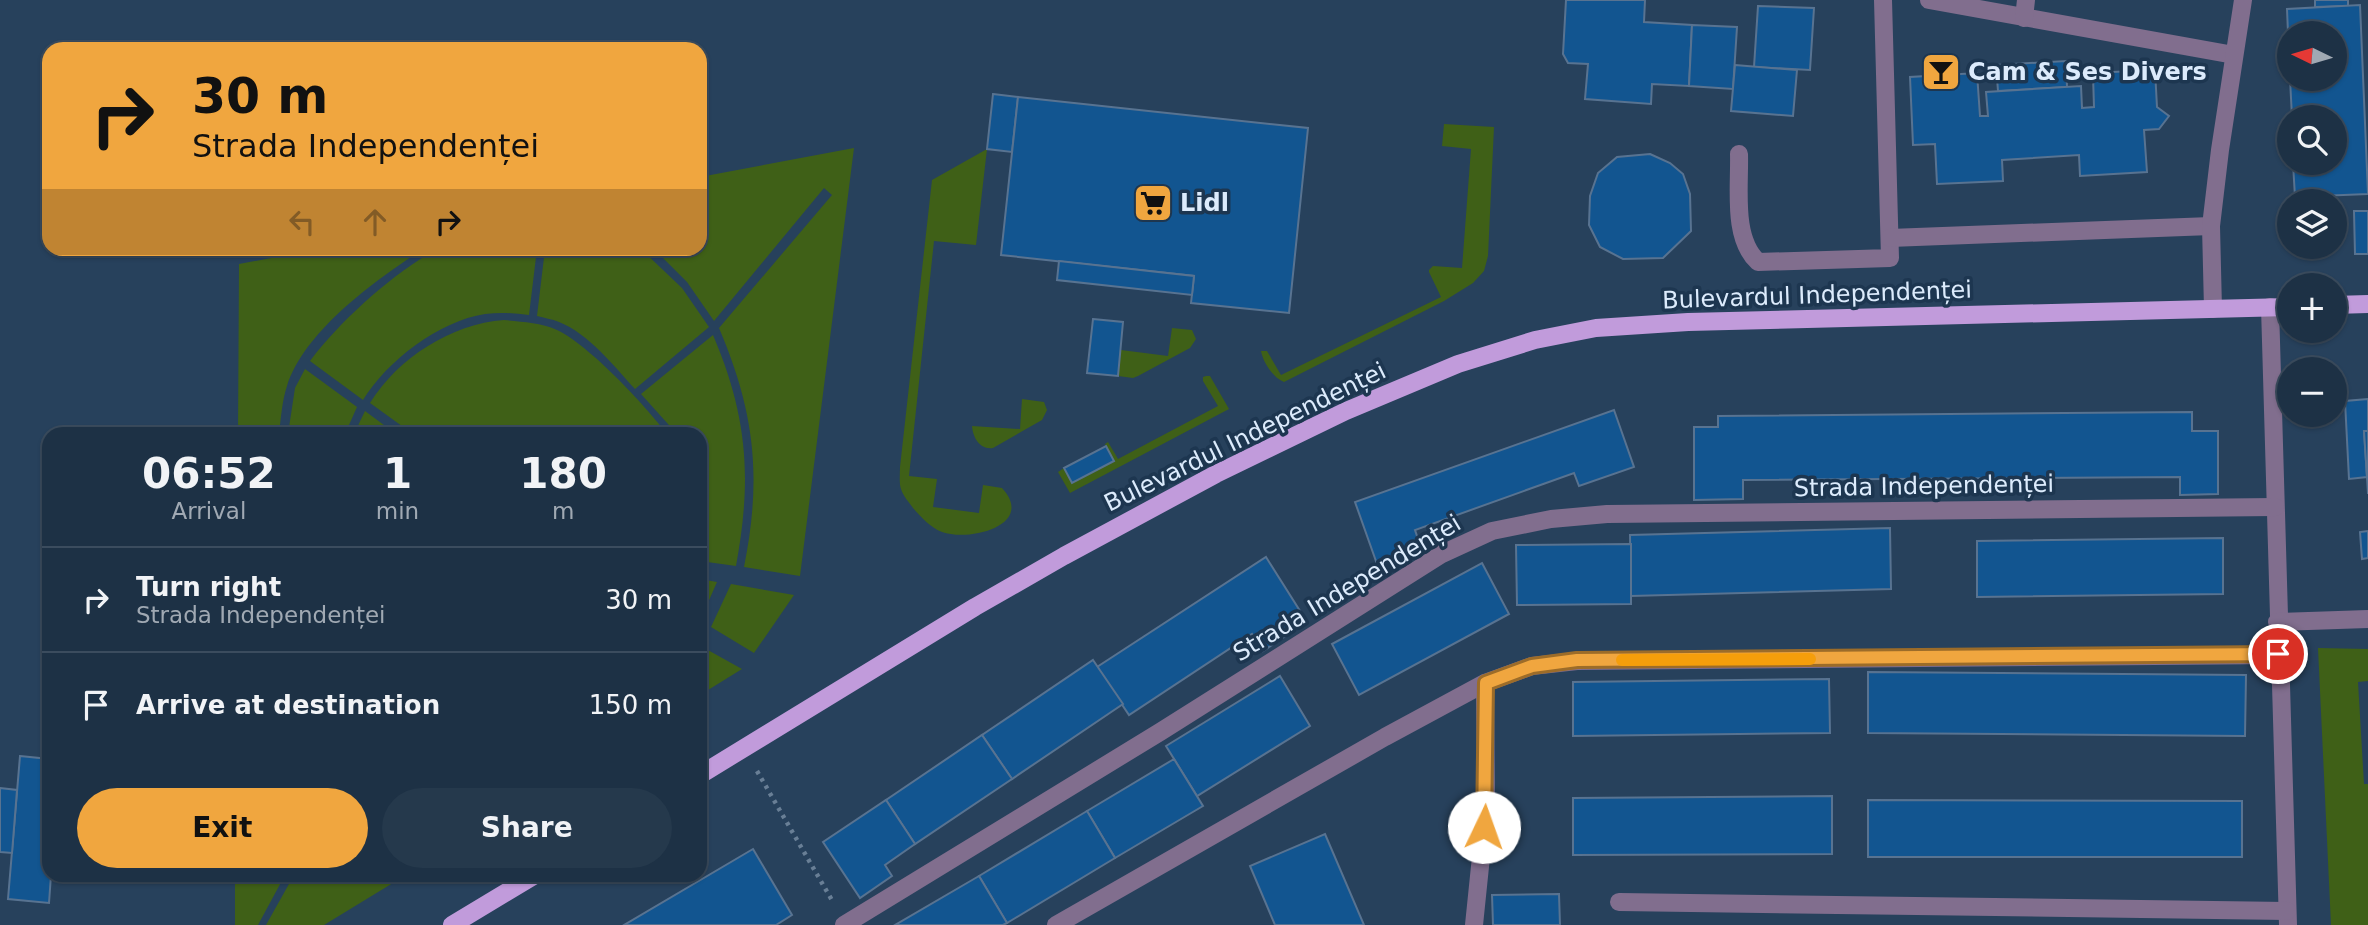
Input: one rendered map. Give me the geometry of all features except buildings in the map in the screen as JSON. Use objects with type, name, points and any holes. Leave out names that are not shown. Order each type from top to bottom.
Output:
[{"type":"main road","points":[[2347,305],[2368,304]]},
{"type":"main road","name":"Bulevardul Independenței","points":[[707,771],[975,607],[1216,474],[1346,411],[1458,364],[1511,347],[1597,328],[1688,322],[2277,307]]},
{"type":"main road","points":[[453,925],[524,882]]},
{"type":"street","points":[[1739,155],[1741,233],[1745,245],[1758,262],[1890,258],[1883,0]]},
{"type":"street","points":[[1929,0],[2025,9],[2234,55]]},
{"type":"street","points":[[2213,309],[2211,226],[2243,0]]},
{"type":"street","points":[[1890,237],[2211,226]]},
{"type":"street","points":[[1619,902],[2288,918],[2277,622],[2270,307]]},
{"type":"street","name":"Strada Independenței","points":[[845,925],[1443,554],[1492,531],[1551,519],[1607,514],[2275,507]]},
{"type":"street","points":[[2277,622],[2368,619]]},
{"type":"street","points":[[1055,925],[1385,737],[1486,683],[1532,666],[1577,660],[2278,654]]},
{"type":"street","points":[[1474,925],[1486,808],[1486,683]]},
{"type":"path","points":[[744,749],[845,925]]},
{"type":"green space","points":[[1444,124],[1494,127],[1488,256],[1484,271],[1473,283],[1444,301],[1284,382],[1280,380],[1269,369],[1261,351],[1267,351],[1281,375],[1441,297],[1429,272],[1433,266],[1462,268],[1471,149],[1442,146]]},
{"type":"green space","points":[[854,148],[800,576],[744,567],[753,504],[752,446],[741,389],[719,328],[832,195],[824,188],[714,321],[687,282],[661,256],[707,256],[707,176]]},
{"type":"green space","points":[[987,149],[976,245],[934,241],[909,476],[937,479],[933,507],[979,513],[983,485],[1002,488],[1010,501],[1011,512],[1005,521],[995,528],[968,535],[942,532],[913,508],[901,489],[900,467],[932,180]]},
{"type":"green space","points":[[282,256],[413,256],[344,308],[309,345],[287,386],[280,427],[238,427],[239,264]]},
{"type":"green space","points":[[536,256],[529,315],[485,314],[450,325],[400,357],[373,385],[363,400],[310,361],[369,298],[422,258]]},
{"type":"green space","points":[[544,256],[648,256],[682,288],[709,327],[635,389],[600,351],[580,334],[559,322],[537,316]]},
{"type":"green space","points":[[504,320],[544,325],[557,330],[585,348],[616,377],[661,427],[403,427],[370,403],[395,372],[428,346],[465,328]]},
{"type":"green space","points":[[1172,328],[1192,330],[1196,339],[1190,348],[1133,378],[1118,376],[1121,350],[1168,356]]},
{"type":"green space","points":[[713,335],[734,393],[744,449],[744,505],[736,566],[707,562],[707,427],[671,427],[641,394]]},
{"type":"green space","points":[[305,369],[357,407],[348,427],[289,427],[295,388]]},
{"type":"green space","points":[[1206,376],[1210,376],[1229,409],[1070,493],[1058,472],[1064,468],[1072,483],[1113,461],[1105,444],[1108,442],[1118,459],[1218,406],[1203,381]]},
{"type":"green space","points":[[1022,399],[1044,402],[1047,410],[1042,420],[993,448],[981,445],[972,426],[1020,429]]},
{"type":"green space","points":[[365,411],[387,427],[357,427]]},
{"type":"green space","points":[[707,580],[717,582],[707,605]]},
{"type":"green space","points":[[731,584],[794,595],[754,653],[711,627]]},
{"type":"green space","points":[[2318,648],[2368,649],[2368,681],[2358,682],[2364,784],[2368,784],[2368,925],[2331,925]]},
{"type":"green space","points":[[707,650],[742,669],[707,691]]},
{"type":"green space","points":[[235,882],[281,882],[258,925],[235,925]]},
{"type":"green space","points":[[290,882],[395,882],[324,925],[266,925]]},
{"type":"slow traffic","points":[[1622,660],[1810,659]]},
{"type":"place","name":"Cam & Ses Divers","points":[[1941,72]]},
{"type":"place","name":"Lidl","points":[[1153,203]]},
{"type":"route","points":[[1484,827],[1486,683],[1532,666],[1577,660],[2278,654]]}]
